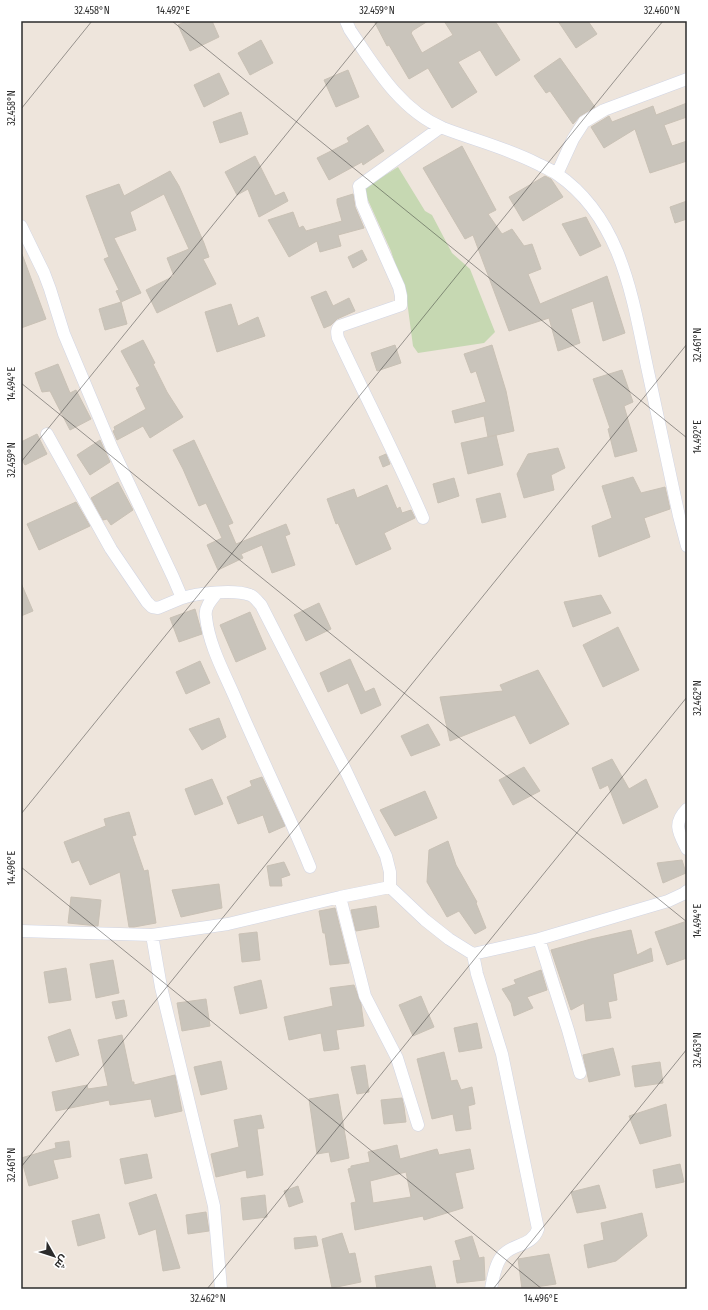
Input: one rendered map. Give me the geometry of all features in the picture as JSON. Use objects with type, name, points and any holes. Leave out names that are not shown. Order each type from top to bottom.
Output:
[{"type":"street","points":[[346,21],[350,30],[392,90],[417,112],[442,127],[518,154],[557,174],[591,205],[607,229],[623,266],[633,305],[679,516],[687,546]]},
{"type":"street","points":[[557,174],[573,139],[584,122],[604,110],[687,79]]},
{"type":"street","points":[[423,518],[407,480],[355,376],[337,333],[340,326],[401,305],[399,287],[362,204],[359,186],[442,127]]},
{"type":"street","points":[[21,226],[44,273],[64,334],[111,446],[182,598]]},
{"type":"street","points":[[47,434],[111,549],[152,607],[158,608],[195,594],[237,592],[251,595],[260,605],[344,767],[386,856],[390,872],[390,887],[425,920],[449,939],[473,954],[539,939],[668,901],[684,894],[687,891]]},
{"type":"street","points":[[217,593],[206,610],[206,617],[213,648],[292,823],[310,867]]},
{"type":"street","points":[[687,809],[678,819],[678,831],[687,849]]},
{"type":"street","points":[[21,931],[152,935],[228,924],[340,897],[390,887]]},
{"type":"street","points":[[340,897],[365,996],[397,1058],[418,1125]]},
{"type":"street","points":[[152,935],[161,987],[214,1206],[221,1289]]},
{"type":"street","points":[[539,939],[568,1030],[580,1074]]},
{"type":"street","points":[[473,954],[477,974],[502,1054],[538,1229],[536,1235],[532,1239],[507,1251],[501,1257],[495,1270],[491,1289]]},
{"type":"green space","points":[[398,167],[425,211],[432,215],[452,253],[470,269],[495,332],[484,343],[418,353],[413,346],[407,301],[391,251],[363,189]]},
{"type":"building","points":[[186,21],[212,21],[219,37],[190,51],[178,25]]},
{"type":"building","points":[[374,21],[428,21],[411,33],[422,53],[453,35],[444,21],[495,21],[520,60],[496,76],[480,50],[458,62],[477,92],[452,108],[428,68],[409,79],[389,45],[387,46]]},
{"type":"building","points":[[558,21],[588,21],[597,34],[576,48]]},
{"type":"building","points":[[261,40],[273,63],[250,75],[238,53]]},
{"type":"building","points":[[560,58],[595,107],[580,116],[573,124],[550,91],[546,93],[534,76]]},
{"type":"building","points":[[348,70],[359,97],[336,107],[324,80]]},
{"type":"building","points":[[219,73],[229,94],[204,107],[194,85]]},
{"type":"building","points":[[687,103],[687,117],[664,125],[672,146],[687,141],[687,161],[650,173],[635,129],[604,148],[591,127],[609,116],[612,122],[653,106],[656,115]]},
{"type":"building","points":[[241,112],[248,134],[220,143],[213,122]]},
{"type":"building","points":[[368,125],[384,151],[363,165],[362,162],[329,180],[317,158],[349,142],[347,138]]},
{"type":"building","points":[[462,146],[496,210],[488,214],[502,234],[512,229],[524,246],[532,244],[541,269],[528,274],[540,304],[607,276],[625,333],[603,341],[593,301],[571,309],[580,343],[558,351],[549,318],[509,331],[473,235],[465,239],[423,168]]},
{"type":"building","points":[[255,156],[275,196],[284,192],[288,201],[259,217],[248,189],[237,195],[225,172]]},
{"type":"building","points":[[170,171],[179,186],[204,243],[209,257],[203,259],[216,284],[157,313],[146,290],[174,276],[167,258],[189,249],[164,194],[130,212],[136,230],[114,238],[141,293],[121,302],[116,291],[119,290],[104,259],[109,257],[86,196],[119,184],[124,196]]},
{"type":"building","points":[[545,176],[551,179],[563,197],[523,221],[509,197]]},
{"type":"building","points":[[353,194],[355,207],[364,228],[338,235],[341,246],[320,252],[317,241],[289,257],[268,220],[293,212],[299,228],[303,226],[306,231],[342,221],[337,199]]},
{"type":"building","points":[[687,201],[687,219],[675,223],[670,207]]},
{"type":"building","points":[[586,217],[601,246],[580,256],[562,224]]},
{"type":"building","points":[[362,250],[367,260],[353,268],[348,257]]},
{"type":"building","points":[[22,254],[46,319],[21,328],[21,255]]},
{"type":"building","points":[[326,291],[333,306],[349,298],[355,311],[337,319],[331,325],[324,328],[311,297]]},
{"type":"building","points":[[121,302],[127,324],[105,330],[99,309]]},
{"type":"building","points":[[231,304],[238,326],[258,317],[265,336],[217,352],[205,312]]},
{"type":"building","points":[[143,340],[155,363],[153,364],[167,392],[183,417],[150,438],[143,426],[117,440],[113,431],[115,430],[114,427],[146,409],[136,388],[140,386],[121,351]]},
{"type":"building","points":[[395,345],[401,363],[377,371],[371,353]]},
{"type":"building","points":[[492,345],[506,391],[514,431],[488,437],[484,416],[455,423],[452,411],[486,402],[476,371],[471,373],[464,354]]},
{"type":"building","points":[[58,364],[70,393],[76,390],[91,419],[70,430],[50,391],[42,392],[35,373]]},
{"type":"building","points":[[622,370],[633,402],[624,406],[637,451],[615,457],[608,429],[610,428],[593,379]]},
{"type":"building","points":[[37,434],[47,454],[25,465],[21,459],[21,442]]},
{"type":"building","points":[[496,435],[503,465],[468,474],[461,443]]},
{"type":"building","points":[[100,440],[110,462],[90,475],[77,455]]},
{"type":"building","points":[[194,440],[233,523],[228,525],[236,544],[286,524],[290,534],[285,536],[295,565],[272,573],[262,545],[241,554],[243,558],[218,570],[207,545],[222,538],[206,503],[199,506],[173,450]]},
{"type":"building","points":[[558,448],[565,468],[551,475],[554,490],[524,498],[517,474],[528,454]]},
{"type":"building","points":[[386,454],[390,464],[383,467],[379,457]]},
{"type":"building","points":[[633,477],[641,493],[665,487],[670,509],[644,518],[650,537],[599,557],[592,526],[612,518],[602,486]]},
{"type":"building","points":[[454,478],[459,496],[438,503],[433,484]]},
{"type":"building","points":[[118,482],[133,510],[111,525],[107,519],[103,520],[91,498]]},
{"type":"building","points":[[387,485],[397,509],[400,507],[402,513],[411,510],[415,518],[384,533],[391,549],[356,565],[338,523],[336,524],[327,499],[354,489],[357,498]]},
{"type":"building","points":[[500,493],[506,517],[482,523],[476,499]]},
{"type":"building","points":[[76,502],[90,526],[39,550],[27,524]]},
{"type":"building","points":[[21,583],[33,611],[21,616]]},
{"type":"building","points":[[601,595],[611,613],[573,627],[564,602]]},
{"type":"building","points":[[319,603],[331,629],[306,641],[294,615]]},
{"type":"building","points":[[195,609],[202,634],[179,642],[170,618]]},
{"type":"building","points":[[250,612],[266,649],[236,662],[220,625]]},
{"type":"building","points":[[618,627],[639,670],[603,687],[583,645]]},
{"type":"building","points":[[350,659],[365,692],[374,688],[381,705],[361,714],[348,683],[328,692],[320,673]]},
{"type":"building","points":[[200,661],[210,683],[186,694],[176,672]]},
{"type":"building","points":[[538,670],[569,724],[530,744],[515,715],[450,741],[440,697],[503,691],[500,685]]},
{"type":"building","points":[[219,718],[226,737],[202,750],[189,729]]},
{"type":"building","points":[[428,724],[440,745],[411,756],[401,736]]},
{"type":"building","points":[[612,759],[629,789],[646,779],[658,807],[623,824],[608,785],[600,789],[592,768]]},
{"type":"building","points":[[524,767],[540,791],[513,805],[499,780]]},
{"type":"building","points":[[262,777],[285,826],[269,833],[263,815],[238,824],[227,797],[252,786],[250,781]]},
{"type":"building","points":[[212,779],[223,804],[195,815],[185,789]]},
{"type":"building","points":[[425,791],[437,818],[395,836],[380,810]]},
{"type":"building","points":[[129,812],[136,835],[132,836],[144,871],[148,870],[156,923],[134,927],[129,927],[120,872],[90,885],[79,860],[72,863],[64,842],[106,826],[104,819]]},
{"type":"building","points":[[448,841],[456,865],[477,902],[476,903],[486,928],[475,934],[459,911],[447,917],[427,882],[429,850]]},
{"type":"building","points":[[682,860],[686,873],[663,883],[657,863]]},
{"type":"building","points":[[284,862],[290,875],[281,878],[282,886],[270,886],[267,866]]},
{"type":"building","points":[[219,884],[222,908],[181,917],[172,890]]},
{"type":"building","points":[[71,897],[101,900],[98,926],[68,923]]},
{"type":"building","points":[[376,906],[379,927],[356,931],[351,910]]},
{"type":"building","points":[[335,908],[349,963],[330,965],[325,933],[323,933],[319,911]]},
{"type":"building","points":[[687,921],[687,958],[667,965],[655,932]]},
{"type":"building","points":[[631,930],[637,955],[651,948],[653,961],[613,974],[617,1000],[608,1002],[611,1018],[586,1021],[584,1003],[571,1010],[551,950]]},
{"type":"building","points":[[257,932],[260,960],[242,962],[239,934]]},
{"type":"building","points":[[113,960],[119,993],[96,998],[90,964]]},
{"type":"building","points":[[66,968],[71,1000],[49,1003],[44,972]]},
{"type":"building","points":[[541,970],[547,990],[527,997],[533,1008],[514,1016],[511,1003],[502,989],[516,984],[514,980]]},
{"type":"building","points":[[261,980],[267,1008],[240,1014],[234,987]]},
{"type":"building","points":[[354,985],[361,1004],[364,1026],[336,1030],[339,1049],[324,1051],[321,1033],[289,1040],[284,1017],[333,1006],[330,988]]},
{"type":"building","points":[[421,996],[434,1027],[413,1036],[399,1005]]},
{"type":"building","points":[[206,999],[210,1026],[182,1031],[177,1003]]},
{"type":"building","points":[[124,1000],[127,1016],[116,1019],[112,1002]]},
{"type":"building","points":[[477,1023],[482,1048],[459,1052],[454,1028]]},
{"type":"building","points":[[70,1029],[79,1055],[56,1062],[48,1037]]},
{"type":"building","points":[[122,1035],[132,1082],[134,1082],[134,1085],[175,1075],[182,1111],[155,1117],[151,1099],[110,1105],[109,1100],[56,1111],[52,1092],[87,1085],[88,1089],[108,1086],[98,1040]]},
{"type":"building","points":[[613,1048],[620,1075],[589,1082],[583,1055]]},
{"type":"building","points":[[444,1052],[451,1081],[457,1080],[461,1090],[472,1087],[475,1104],[468,1106],[471,1129],[456,1131],[453,1114],[432,1119],[417,1059]]},
{"type":"building","points":[[221,1061],[227,1089],[201,1095],[194,1067]]},
{"type":"building","points":[[660,1062],[663,1083],[635,1087],[632,1066]]},
{"type":"building","points":[[365,1065],[369,1092],[357,1094],[351,1067]]},
{"type":"building","points":[[338,1094],[349,1158],[331,1162],[329,1152],[317,1154],[309,1099]]},
{"type":"building","points":[[402,1098],[406,1122],[384,1124],[381,1100]]},
{"type":"building","points":[[666,1104],[671,1136],[640,1144],[629,1116]]},
{"type":"building","points":[[261,1115],[264,1128],[257,1129],[263,1175],[247,1178],[246,1170],[216,1177],[211,1154],[239,1147],[234,1120]]},
{"type":"building","points":[[69,1141],[71,1157],[53,1160],[58,1178],[29,1186],[21,1158],[56,1148],[55,1143]]},
{"type":"building","points":[[397,1145],[400,1159],[437,1149],[439,1155],[470,1149],[474,1169],[455,1173],[463,1208],[424,1220],[423,1216],[355,1230],[351,1203],[356,1202],[348,1169],[351,1168],[351,1166],[370,1162],[368,1152]],"holes":[[[406,1172],[411,1197],[373,1203],[370,1181]]]},
{"type":"building","points":[[147,1154],[152,1178],[125,1184],[120,1159]]},
{"type":"building","points":[[680,1164],[684,1182],[656,1188],[653,1170]]},
{"type":"building","points":[[599,1185],[606,1208],[577,1213],[571,1192]]},
{"type":"building","points":[[298,1186],[303,1202],[289,1207],[284,1191]]},
{"type":"building","points":[[156,1194],[180,1268],[163,1271],[156,1229],[139,1235],[129,1203]]},
{"type":"building","points":[[265,1195],[267,1217],[243,1220],[241,1198]]},
{"type":"building","points":[[206,1212],[209,1231],[188,1234],[186,1215]]},
{"type":"building","points":[[642,1213],[647,1236],[616,1261],[588,1268],[584,1245],[604,1240],[601,1223]]},
{"type":"building","points":[[99,1214],[105,1238],[78,1246],[72,1221]]},
{"type":"building","points":[[342,1233],[349,1254],[355,1253],[361,1282],[332,1288],[322,1239]]},
{"type":"building","points":[[316,1236],[318,1246],[295,1249],[294,1238]]},
{"type":"building","points":[[472,1236],[479,1258],[484,1257],[485,1280],[457,1283],[453,1261],[461,1260],[455,1241]]},
{"type":"building","points":[[549,1254],[556,1284],[522,1289],[518,1259]]},
{"type":"building","points":[[431,1266],[436,1289],[377,1289],[375,1276]]}]
